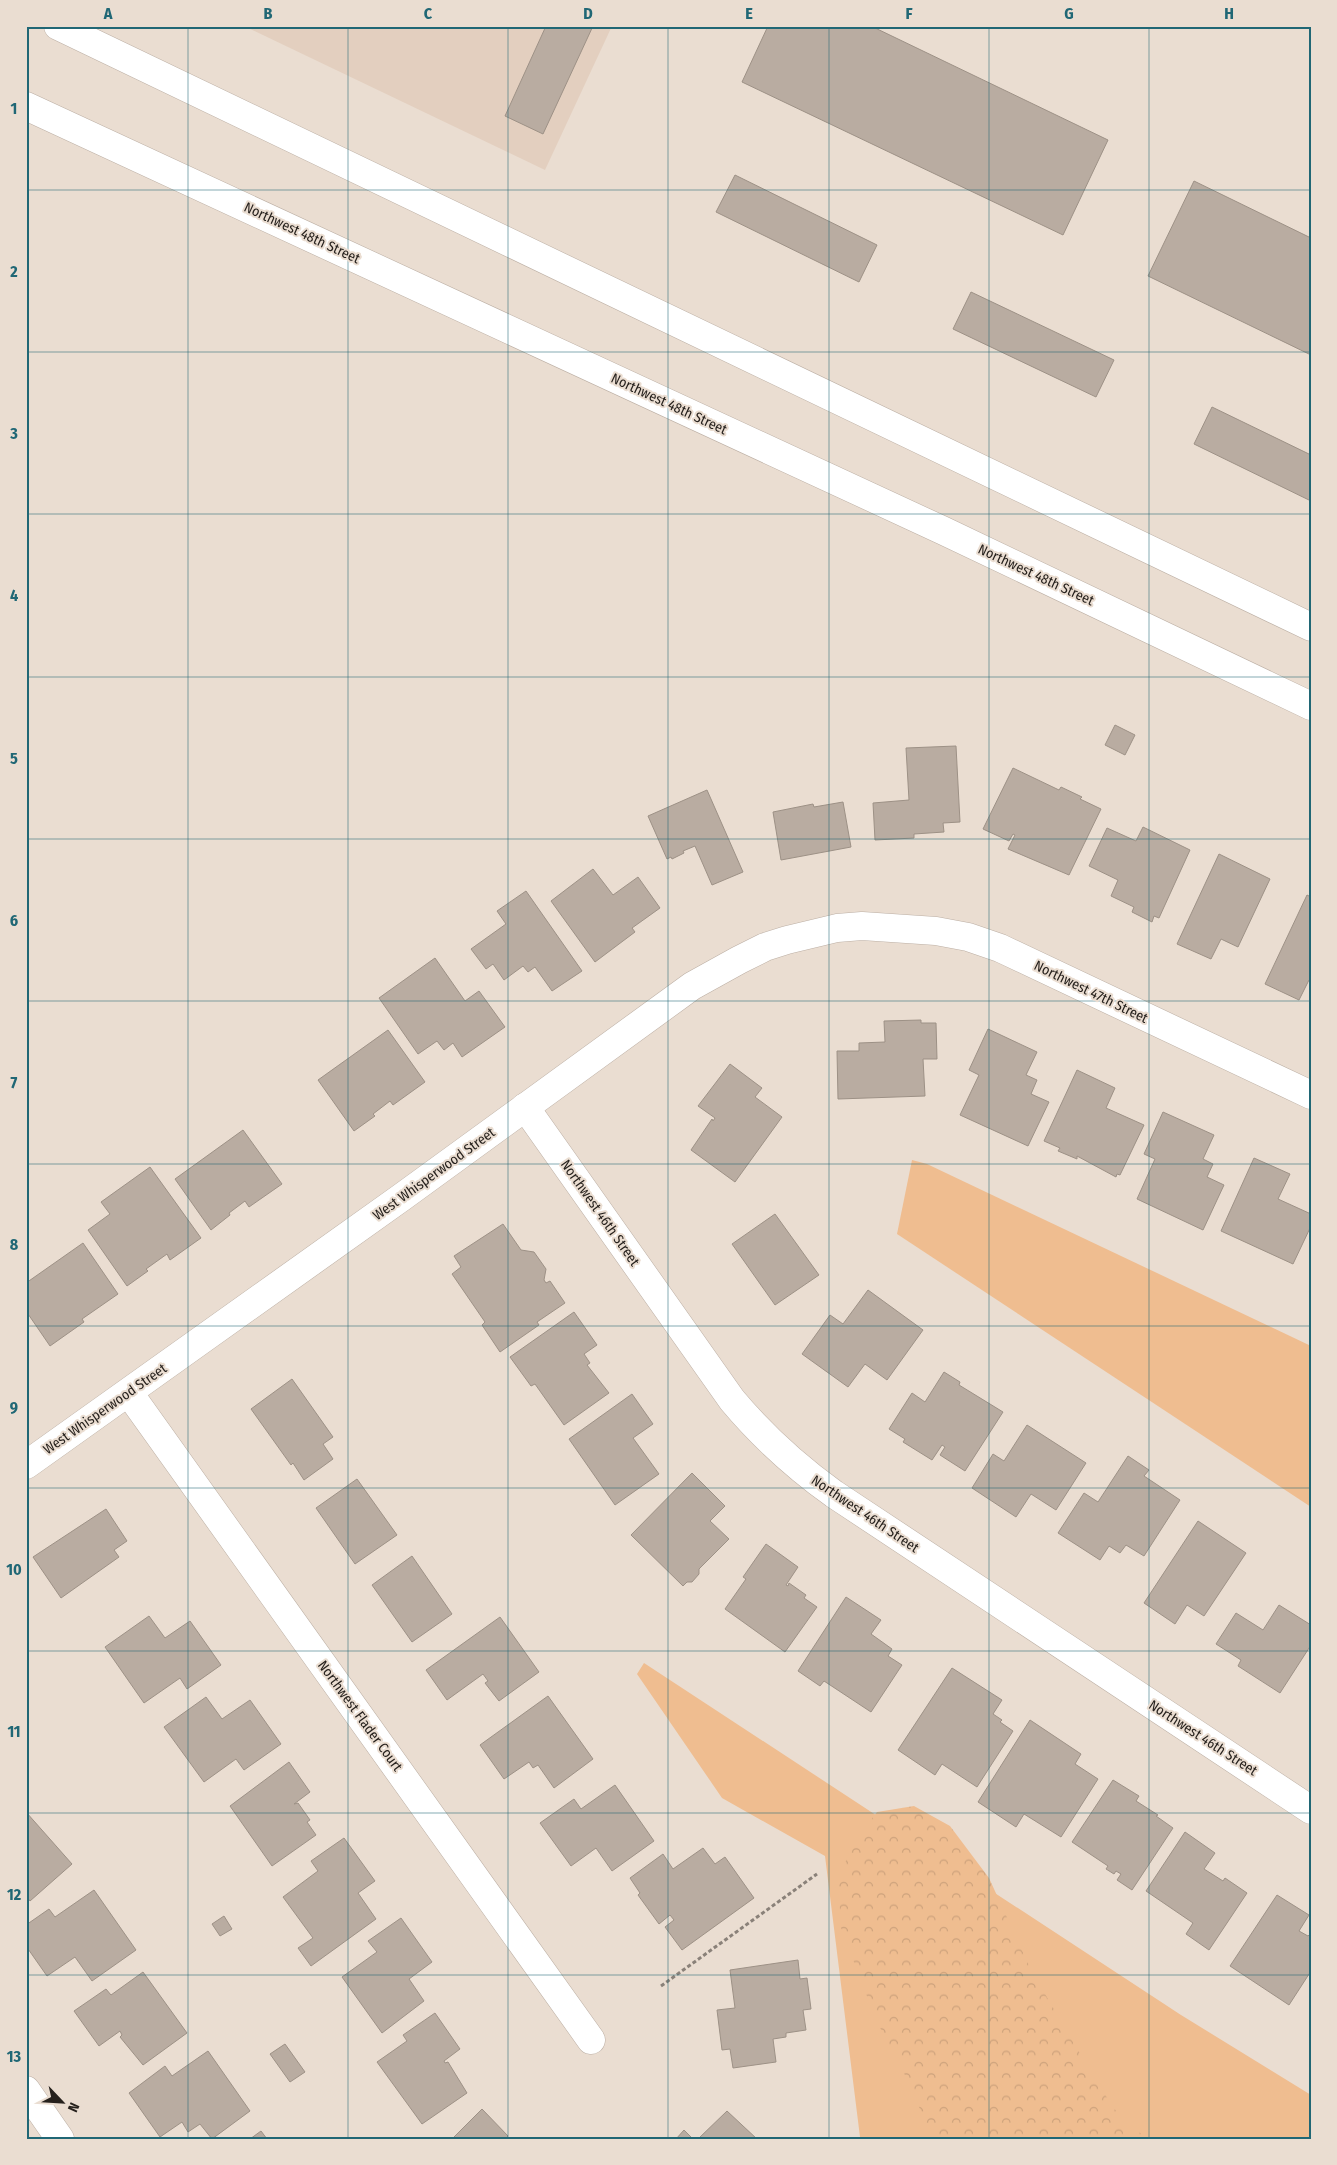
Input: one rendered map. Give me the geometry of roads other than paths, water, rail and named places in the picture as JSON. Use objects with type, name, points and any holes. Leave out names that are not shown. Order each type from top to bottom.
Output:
[{"type":"street","points":[[58,26],[1311,627]]},
{"type":"street","name":"Northwest 48th Street","points":[[26,106],[944,531],[1311,706]]},
{"type":"street","name":"Northwest 47th Street","points":[[862,926],[936,931],[968,937],[1000,948],[1311,1095]]},
{"type":"street","name":"West Whisperwood Street","points":[[26,1465],[525,1108],[692,986],[765,946],[837,928],[862,926]]},
{"type":"street","name":"Northwest 46th Street","points":[[525,1108],[732,1400],[758,1430],[787,1458],[834,1494],[1311,1810]]},
{"type":"street","name":"Northwest Flader Court","points":[[129,1392],[591,2040]]},
{"type":"street","points":[[26,2090],[60,2139]]}]
